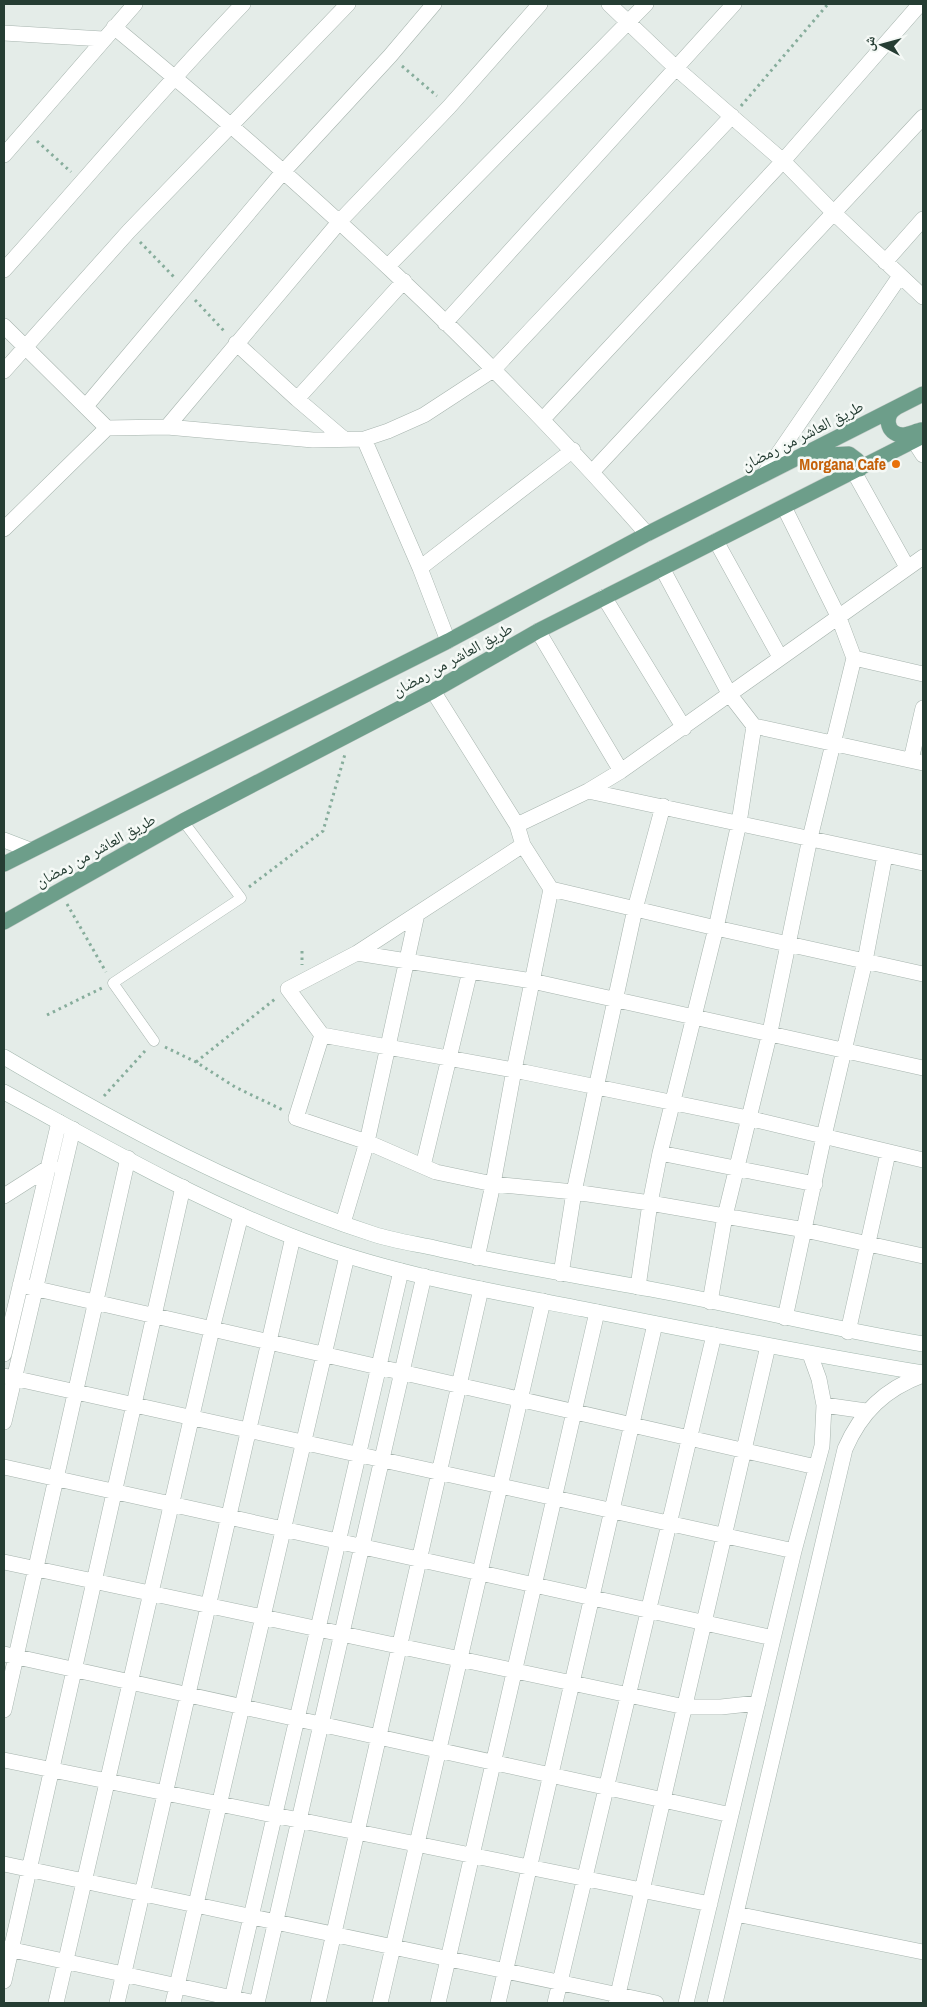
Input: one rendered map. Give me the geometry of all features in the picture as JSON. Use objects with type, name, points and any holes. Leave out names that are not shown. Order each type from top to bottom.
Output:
[{"type":"main road","name":"طريق العاشر من رمضان","points":[[4,864],[448,641],[647,534],[923,394]]},
{"type":"main road","points":[[898,407],[893,409],[888,417],[892,431],[900,435],[920,435]]},
{"type":"main road","name":"طريق العاشر من رمضان","points":[[4,922],[183,821],[433,691],[538,631],[857,471],[920,435]]},
{"type":"main road","points":[[796,457],[845,452],[854,456],[857,471]]},
{"type":"street","points":[[4,155],[134,4]]},
{"type":"street","points":[[4,270],[82,183],[173,76],[243,4]]},
{"type":"street","points":[[4,371],[129,231],[348,4]]},
{"type":"street","points":[[86,406],[184,287],[283,172],[390,56],[434,4]]},
{"type":"street","points":[[166,427],[340,221],[449,107],[540,4]]},
{"type":"street","points":[[609,4],[676,68],[783,161],[834,213],[923,297]]},
{"type":"street","points":[[388,266],[646,4]]},
{"type":"street","points":[[446,323],[734,4]]},
{"type":"street","points":[[543,419],[783,161],[920,4]]},
{"type":"street","points":[[114,27],[340,221],[404,281],[573,450],[647,534]]},
{"type":"street","points":[[4,33],[103,39]]},
{"type":"street","points":[[4,529],[107,428],[166,427],[313,440],[344,439],[364,438],[388,431],[424,415],[493,370],[732,116]]},
{"type":"street","points":[[592,472],[923,117]]},
{"type":"street","points":[[885,262],[923,219]]},
{"type":"street","points":[[765,473],[900,276]]},
{"type":"street","points":[[297,399],[404,281]]},
{"type":"street","points":[[4,326],[107,428]]},
{"type":"street","points":[[236,343],[344,439]]},
{"type":"street","points":[[920,435],[923,455]]},
{"type":"street","points":[[364,438],[420,568],[448,641]]},
{"type":"street","points":[[420,568],[573,450]]},
{"type":"street","points":[[857,471],[907,567]]},
{"type":"street","points":[[710,1302],[725,1216],[770,1032],[810,838],[854,658],[839,618],[784,507]]},
{"type":"street","points":[[716,541],[780,657]]},
{"type":"street","points":[[517,825],[588,791],[621,771],[923,557]]},
{"type":"street","points":[[662,568],[730,695],[754,726],[917,761],[923,708]]},
{"type":"street","points":[[604,597],[684,728]]},
{"type":"street","points":[[538,631],[621,771]]},
{"type":"street","points":[[854,658],[923,674]]},
{"type":"street","points":[[433,691],[517,825],[523,844],[551,889],[514,1070],[494,1184],[477,1258]]},
{"type":"street","points":[[638,1287],[650,1203],[660,1153],[716,928],[738,824],[754,726]]},
{"type":"street","points":[[588,791],[923,863]]},
{"type":"street","points":[[561,1274],[574,1192],[615,1000],[635,909],[663,806]]},
{"type":"street","points":[[4,840],[30,850]]},
{"type":"street","points":[[523,844],[357,953],[288,988],[322,1035],[514,1070],[672,1104],[748,1118],[923,1160]]},
{"type":"street","points":[[785,1318],[824,1136],[865,961],[885,855]]},
{"type":"street","points":[[551,889],[923,974]]},
{"type":"street","points":[[344,1223],[368,1142],[409,961],[417,914]]},
{"type":"street","points":[[357,953],[532,981],[770,1032],[923,1068]]},
{"type":"street","points":[[423,1166],[470,971]]},
{"type":"street","points":[[322,1035],[296,1118],[368,1142],[436,1172],[494,1184],[574,1192],[650,1203],[805,1230],[923,1256]]},
{"type":"street","points":[[4,1057],[92,1109],[205,1165],[312,1212],[375,1234],[477,1258],[638,1287],[848,1332],[923,1344]]},
{"type":"street","points":[[4,1092],[182,1188],[292,1237],[347,1256],[400,1271],[482,1289],[768,1346],[923,1374]]},
{"type":"street","points":[[4,1422],[9,1377],[35,1288],[66,1156],[66,1125]]},
{"type":"street","points":[[4,1354],[48,1168],[66,1125]]},
{"type":"street","points":[[660,1153],[815,1184]]},
{"type":"street","points":[[848,1332],[888,1153]]},
{"type":"street","points":[[4,1196],[66,1156]]},
{"type":"street","points":[[4,1710],[10,1655],[36,1569],[128,1158]]},
{"type":"street","points":[[4,1981],[7,1949],[29,1870],[182,1188]]},
{"type":"street","points":[[56,2003],[212,1329],[241,1215]]},
{"type":"street","points":[[117,2003],[292,1237]]},
{"type":"street","points":[[173,2003],[347,1256]]},
{"type":"street","points":[[232,2001],[400,1271]]},
{"type":"street","points":[[7,1949],[177,1986],[232,2001],[256,2003],[424,1276]]},
{"type":"street","points":[[20,1285],[816,1467]]},
{"type":"street","points":[[318,2003],[482,1289]]},
{"type":"street","points":[[380,2003],[543,1301]]},
{"type":"street","points":[[438,2003],[596,1312]]},
{"type":"street","points":[[498,2003],[655,1324]]},
{"type":"street","points":[[555,2003],[714,1335]]},
{"type":"street","points":[[617,1999],[768,1346]]},
{"type":"street","points":[[686,2003],[824,1433],[824,1405],[819,1379],[810,1354]]},
{"type":"street","points":[[715,2003],[844,1449],[853,1429],[866,1411],[884,1394],[923,1374]]},
{"type":"street","points":[[9,1377],[248,1432],[794,1551]]},
{"type":"street","points":[[824,1405],[866,1411]]},
{"type":"street","points":[[4,1467],[773,1638]]},
{"type":"street","points":[[4,1562],[685,1707],[721,1707],[758,1703]]},
{"type":"street","points":[[10,1655],[731,1815]]},
{"type":"street","points":[[4,1760],[710,1904]]},
{"type":"street","points":[[4,1864],[560,1983],[617,1999],[656,2003]]},
{"type":"street","points":[[736,1914],[923,1952]]},
{"type":"lane","points":[[154,1041],[112,983],[241,898],[183,821]]},
{"type":"path","points":[[732,116],[828,4]]},
{"type":"path","points":[[390,56],[449,107]]},
{"type":"path","points":[[24,130],[82,183]]},
{"type":"path","points":[[129,231],[236,343]]},
{"type":"path","points":[[241,898],[253,882],[323,831],[351,733]]},
{"type":"path","points":[[47,1015],[112,983],[59,891]]},
{"type":"path","points":[[196,1062],[288,988]]},
{"type":"path","points":[[92,1109],[154,1041],[196,1062],[234,1087],[296,1118]]},
{"type":"place","name":"Morgana Cafe","points":[[896,464]]}]
